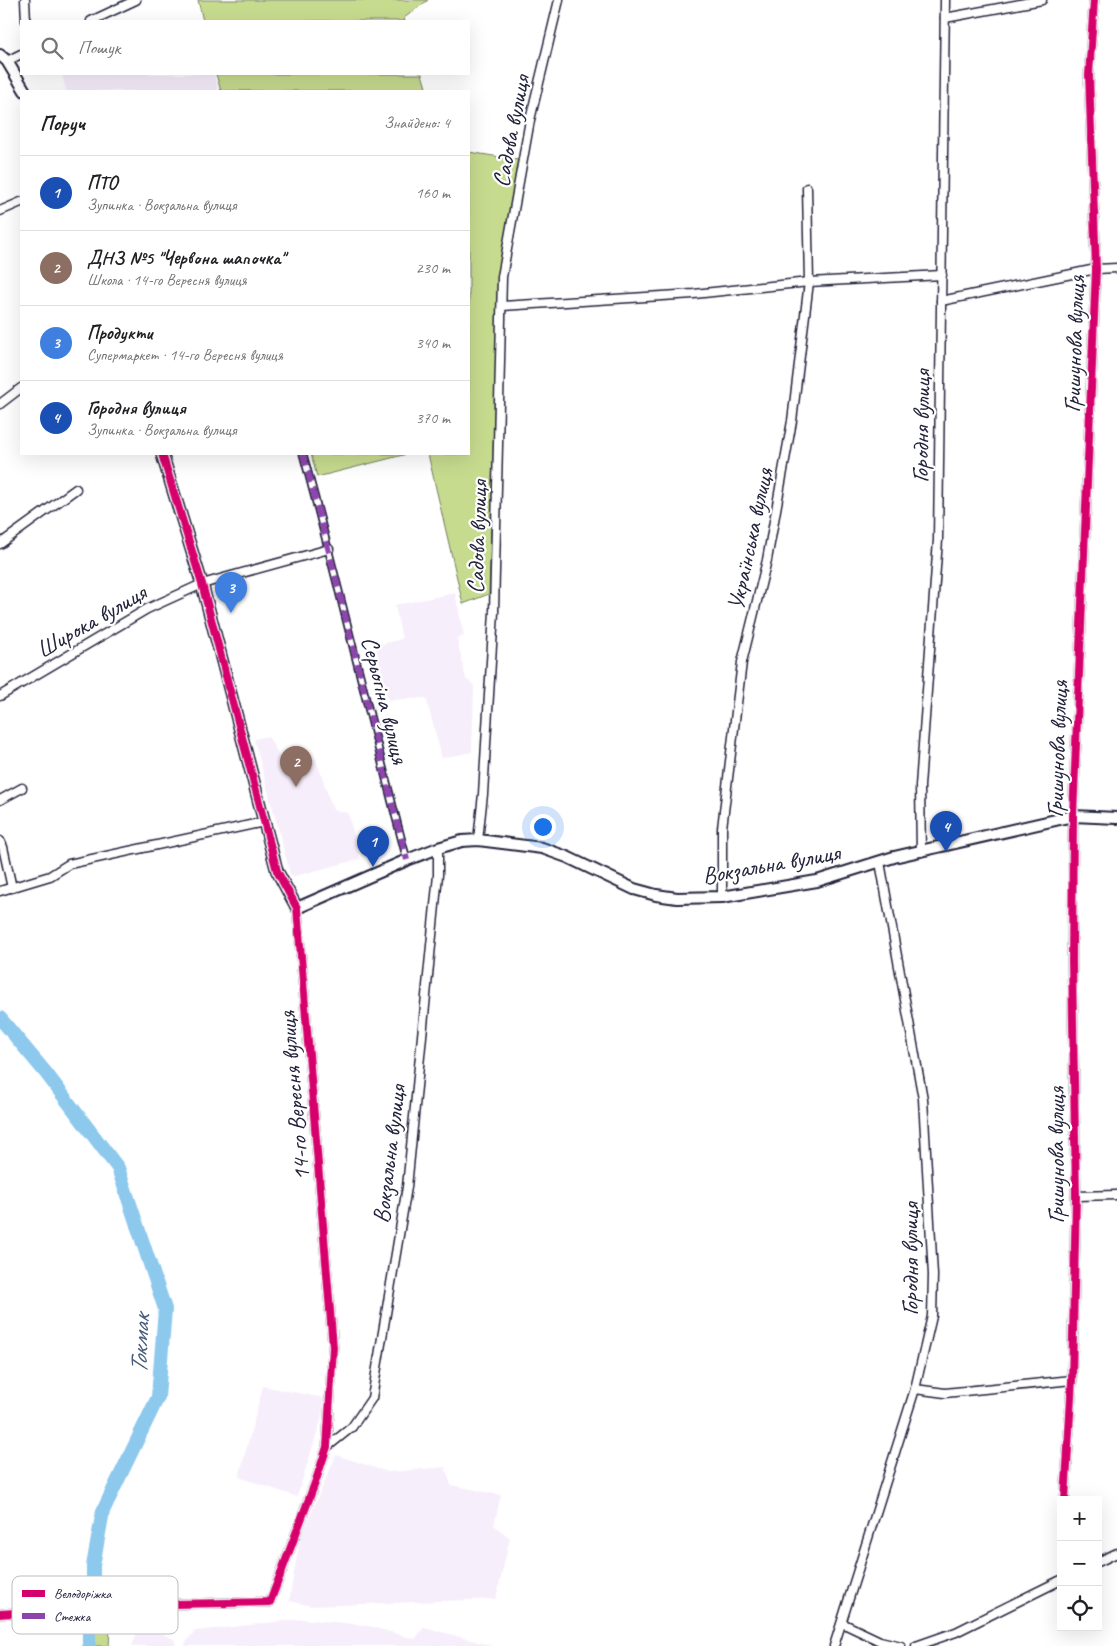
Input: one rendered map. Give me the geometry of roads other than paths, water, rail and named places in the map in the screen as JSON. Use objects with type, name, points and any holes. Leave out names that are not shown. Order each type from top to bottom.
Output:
[{"type":"street","points":[[25,0],[26,20]]},
{"type":"street","points":[[93,20],[136,0]]},
{"type":"street","name":"Садова вулиця","points":[[478,840],[483,794],[494,612],[502,277],[529,130],[559,0]]},
{"type":"street","name":"Городня вулиця","points":[[921,852],[920,786],[938,540],[945,0]]},
{"type":"street","points":[[945,18],[1042,0]]},
{"type":"street","name":"Гришунова вулиця","points":[[1065,1496],[1072,1380],[1076,1196],[1072,962],[1073,816],[1096,269],[1089,75],[1094,0]]},
{"type":"street","points":[[20,54],[3,58],[24,90]]},
{"type":"street","name":"Українська вулиця","points":[[722,897],[722,828],[742,662],[767,560],[792,421],[809,282],[807,188]]},
{"type":"street","points":[[0,211],[20,202]]},
{"type":"street","points":[[941,301],[1096,269],[1117,268]]},
{"type":"street","points":[[502,306],[694,294],[809,282],[942,275]]},
{"type":"street","points":[[0,404],[20,389]]},
{"type":"street","name":"14-го Вересня вулиця","points":[[162,455],[202,584],[277,871],[297,908],[333,1348],[328,1447],[270,1602],[178,1604]]},
{"type":"street","name":"Серьогіна вулиця","points":[[303,455],[329,549],[380,760],[407,860]]},
{"type":"street","points":[[0,544],[76,489]]},
{"type":"street","points":[[202,584],[329,549]]},
{"type":"street","name":"Широка вулиця","points":[[0,696],[146,608],[202,584]]},
{"type":"street","points":[[0,800],[22,788]]},
{"type":"street","name":"Вокзальна вулиця","points":[[297,908],[407,860],[462,840],[478,840],[542,848],[567,857],[634,890],[656,895],[677,898],[722,897],[817,881],[880,862],[1073,816],[1117,818]]},
{"type":"street","points":[[0,891],[50,876],[69,864],[264,822]]},
{"type":"street","points":[[0,841],[12,888]]},
{"type":"street","name":"Вокзальна вулиця","points":[[328,1447],[352,1427],[372,1398],[378,1367],[407,1187],[438,875],[438,848]]},
{"type":"street","name":"Городня вулиця","points":[[834,1646],[915,1389],[932,1316],[933,1275],[923,1099],[880,862]]},
{"type":"street","points":[[1076,1196],[1117,1195]]},
{"type":"street","points":[[915,1389],[945,1393],[1072,1380]]},
{"type":"street","points":[[1102,1560],[1117,1553]]},
{"type":"street","points":[[916,1646],[956,1632],[1057,1582]]},
{"type":"street","points":[[842,1623],[880,1641],[901,1646]]},
{"type":"waterway","name":"Токмак","points":[[0,1018],[46,1073],[118,1168],[165,1309],[158,1397],[103,1511],[93,1566],[93,1576]]},
{"type":"waterway","name":"Токмак","points":[[89,1634],[89,1646]]},
{"type":"place","name":"Продукти","points":[[231,613]]},
{"type":"place","name":"ДНЗ №5 \"Червона шапочка\"","points":[[296,787]]},
{"type":"place","name":"Городня вулиця","points":[[946,852]]},
{"type":"place","name":"ПТО","points":[[373,867]]}]
